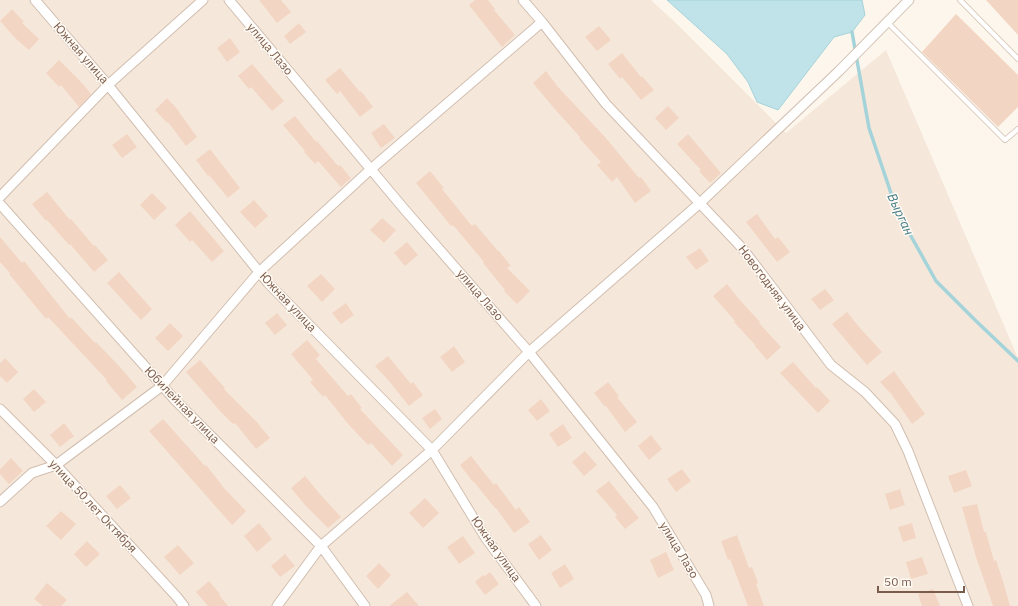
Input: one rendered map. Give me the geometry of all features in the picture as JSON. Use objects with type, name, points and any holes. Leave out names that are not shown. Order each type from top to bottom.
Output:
[{"type":"street","name":"Южная улица","points":[[35,0],[108,85],[268,283],[432,450],[485,537],[536,606]]},
{"type":"street","points":[[0,197],[108,85],[203,0]]},
{"type":"street","name":"улица Лазо","points":[[229,0],[405,210],[529,352],[653,507],[706,595],[709,606]]},
{"type":"street","name":"Новогодняя улица","points":[[523,0],[606,104],[743,249],[830,365],[865,392],[896,424],[908,451],[968,606]]},
{"type":"street","points":[[277,606],[322,546],[432,450],[529,352],[700,202],[850,60],[909,0]]},
{"type":"street","points":[[0,502],[32,473],[56,465],[162,386],[259,272],[371,168],[542,22]]},
{"type":"street","name":"Юбилейная улица","points":[[0,204],[175,400],[322,546],[365,606]]},
{"type":"street","name":"улица 50 лет Октября","points":[[0,409],[56,465],[184,606]]},
{"type":"lane","points":[[960,0],[1018,59]]},
{"type":"lane","points":[[887,22],[1005,140],[1018,129]]},
{"type":"shaded area","points":[[0,0],[651,0],[786,133],[886,50],[1018,358],[1018,606],[0,606]]},
{"type":"water","points":[[667,0],[862,0],[865,15],[852,32],[834,37],[778,110],[757,102],[748,82],[727,54]]},
{"type":"building","points":[[259,0],[281,0],[291,12],[277,23]]},
{"type":"building","points":[[475,0],[488,0],[495,9],[494,10],[515,35],[502,47],[469,5]]},
{"type":"building","points":[[986,0],[1018,0],[1018,35]]},
{"type":"building","points":[[12,9],[24,22],[22,23],[39,39],[29,50],[15,38],[0,21]]},
{"type":"building","points":[[956,14],[1018,75],[1018,107],[998,127],[922,52]]},
{"type":"building","points":[[299,23],[306,32],[290,44],[284,36]]},
{"type":"building","points":[[599,26],[611,40],[597,51],[585,37]]},
{"type":"building","points":[[230,38],[240,52],[227,62],[217,48]]},
{"type":"building","points":[[622,53],[641,77],[642,76],[654,90],[641,100],[622,77],[620,79],[608,64]]},
{"type":"building","points":[[59,60],[91,94],[79,107],[61,85],[59,87],[46,73]]},
{"type":"building","points":[[252,64],[284,101],[272,111],[251,87],[249,89],[238,76]]},
{"type":"building","points":[[340,68],[373,107],[360,117],[340,91],[337,94],[325,80]]},
{"type":"building","points":[[546,71],[558,87],[605,137],[639,178],[641,177],[651,191],[635,203],[617,177],[612,182],[597,165],[601,162],[533,83]]},
{"type":"building","points":[[167,98],[179,111],[197,137],[186,146],[168,122],[167,123],[155,110]]},
{"type":"building","points":[[668,106],[679,118],[666,130],[655,118]]},
{"type":"building","points":[[295,116],[316,142],[317,141],[338,166],[340,165],[351,178],[341,187],[318,161],[315,164],[283,125]]},
{"type":"building","points":[[384,124],[395,138],[381,148],[371,133]]},
{"type":"building","points":[[127,134],[137,147],[122,158],[112,145]]},
{"type":"building","points":[[688,134],[721,173],[710,183],[699,171],[701,170],[677,144]]},
{"type":"building","points":[[210,149],[240,188],[228,198],[196,160]]},
{"type":"building","points":[[430,171],[444,188],[442,189],[472,226],[475,224],[511,266],[507,268],[530,291],[517,304],[504,291],[505,290],[483,263],[484,262],[453,225],[451,226],[416,183]]},
{"type":"building","points":[[47,192],[70,220],[71,219],[108,260],[94,272],[32,204]]},
{"type":"building","points":[[152,193],[167,208],[154,220],[140,205]]},
{"type":"building","points":[[254,200],[268,216],[255,228],[240,212]]},
{"type":"building","points":[[190,211],[224,251],[212,262],[192,240],[190,242],[175,225]]},
{"type":"building","points":[[757,214],[775,239],[778,237],[790,252],[777,262],[746,222]]},
{"type":"building","points":[[382,218],[396,230],[384,243],[370,230]]},
{"type":"building","points":[[0,237],[22,263],[24,261],[70,319],[71,317],[95,343],[96,342],[137,387],[122,400],[106,381],[107,380],[48,317],[46,319],[0,262]]},
{"type":"building","points":[[407,242],[418,255],[405,266],[394,253]]},
{"type":"building","points":[[700,248],[709,261],[696,270],[686,257]]},
{"type":"building","points":[[119,272],[152,309],[141,320],[107,283]]},
{"type":"building","points":[[321,274],[335,289],[322,302],[307,286]]},
{"type":"building","points":[[727,284],[781,347],[767,360],[713,296]]},
{"type":"building","points":[[825,289],[834,300],[820,310],[811,299]]},
{"type":"building","points":[[346,303],[354,315],[341,324],[332,313]]},
{"type":"building","points":[[847,312],[882,352],[867,365],[832,324]]},
{"type":"building","points":[[277,313],[287,325],[275,335],[265,323]]},
{"type":"building","points":[[170,323],[183,336],[168,351],[155,338]]},
{"type":"building","points":[[307,340],[320,355],[316,359],[348,396],[351,394],[362,408],[360,409],[403,455],[392,466],[371,443],[368,445],[349,425],[325,395],[323,397],[310,382],[313,380],[291,354]]},
{"type":"building","points":[[454,346],[465,362],[452,372],[440,357]]},
{"type":"building","points":[[388,356],[411,384],[413,382],[423,395],[409,406],[375,366]]},
{"type":"building","points":[[5,358],[18,372],[7,383],[0,376],[0,363]]},
{"type":"building","points":[[200,360],[225,388],[224,389],[256,421],[270,438],[256,449],[235,423],[233,424],[220,411],[186,372]]},
{"type":"building","points":[[793,362],[816,388],[817,387],[830,401],[818,413],[780,373]]},
{"type":"building","points":[[894,371],[925,414],[912,424],[892,395],[880,382]]},
{"type":"building","points":[[608,382],[619,396],[617,397],[637,422],[625,432],[606,406],[605,407],[594,393]]},
{"type":"building","points":[[34,389],[46,402],[34,412],[23,399]]},
{"type":"building","points":[[541,399],[550,411],[537,421],[528,410]]},
{"type":"building","points":[[435,409],[442,419],[430,429],[422,418]]},
{"type":"building","points":[[163,419],[246,511],[232,525],[149,431]]},
{"type":"building","points":[[64,423],[74,436],[60,447],[50,435]]},
{"type":"building","points":[[563,424],[572,438],[558,447],[549,434]]},
{"type":"building","points":[[651,435],[662,449],[649,460],[638,446]]},
{"type":"building","points":[[585,451],[597,465],[584,476],[572,462]]},
{"type":"building","points":[[471,456],[494,485],[496,483],[516,510],[519,507],[530,522],[514,533],[496,508],[460,465]]},
{"type":"building","points":[[11,458],[23,471],[9,484],[0,474],[0,469]]},
{"type":"building","points":[[682,469],[691,481],[676,492],[667,479]]},
{"type":"building","points":[[966,470],[972,486],[954,493],[948,476]]},
{"type":"building","points":[[305,476],[341,517],[328,528],[305,505],[291,488]]},
{"type":"building","points":[[609,481],[639,518],[625,529],[615,517],[617,515],[596,491]]},
{"type":"building","points":[[120,485],[131,498],[117,509],[106,496]]},
{"type":"building","points":[[900,489],[905,505],[890,510],[885,494]]},
{"type":"building","points":[[425,498],[439,513],[423,528],[409,513]]},
{"type":"building","points":[[977,504],[984,532],[986,532],[994,561],[996,560],[1010,606],[993,606],[976,557],[962,507]]},
{"type":"building","points":[[61,511],[76,524],[61,540],[46,526]]},
{"type":"building","points":[[259,523],[272,539],[257,552],[244,536]]},
{"type":"building","points":[[912,523],[916,538],[903,542],[898,527]]},
{"type":"building","points":[[541,535],[552,550],[539,560],[528,544]]},
{"type":"building","points":[[737,535],[749,568],[752,567],[764,606],[748,606],[730,559],[728,560],[721,541]]},
{"type":"building","points":[[463,536],[475,553],[459,564],[447,547]]},
{"type":"building","points":[[87,541],[100,554],[86,567],[74,554]]},
{"type":"building","points":[[178,545],[194,563],[180,575],[164,557]]},
{"type":"building","points":[[666,552],[674,570],[658,578],[650,560]]},
{"type":"building","points":[[285,554],[295,566],[280,577],[271,566]]},
{"type":"building","points":[[922,557],[928,574],[911,579],[906,562]]},
{"type":"building","points":[[379,563],[391,575],[378,589],[366,576]]},
{"type":"building","points":[[565,564],[574,579],[560,588],[551,573]]},
{"type":"building","points":[[490,572],[499,584],[485,595],[475,582],[483,575],[485,576]]},
{"type":"building","points":[[209,581],[228,606],[208,606],[196,592]]},
{"type":"building","points":[[47,583],[67,600],[61,606],[43,606],[34,599]]},
{"type":"building","points":[[933,589],[940,606],[922,606],[918,594]]},
{"type":"building","points":[[407,592],[419,606],[389,606]]},
{"type":"waterway","name":"Вырган","points":[[852,32],[869,128],[897,211],[936,281],[1018,361]]}]
